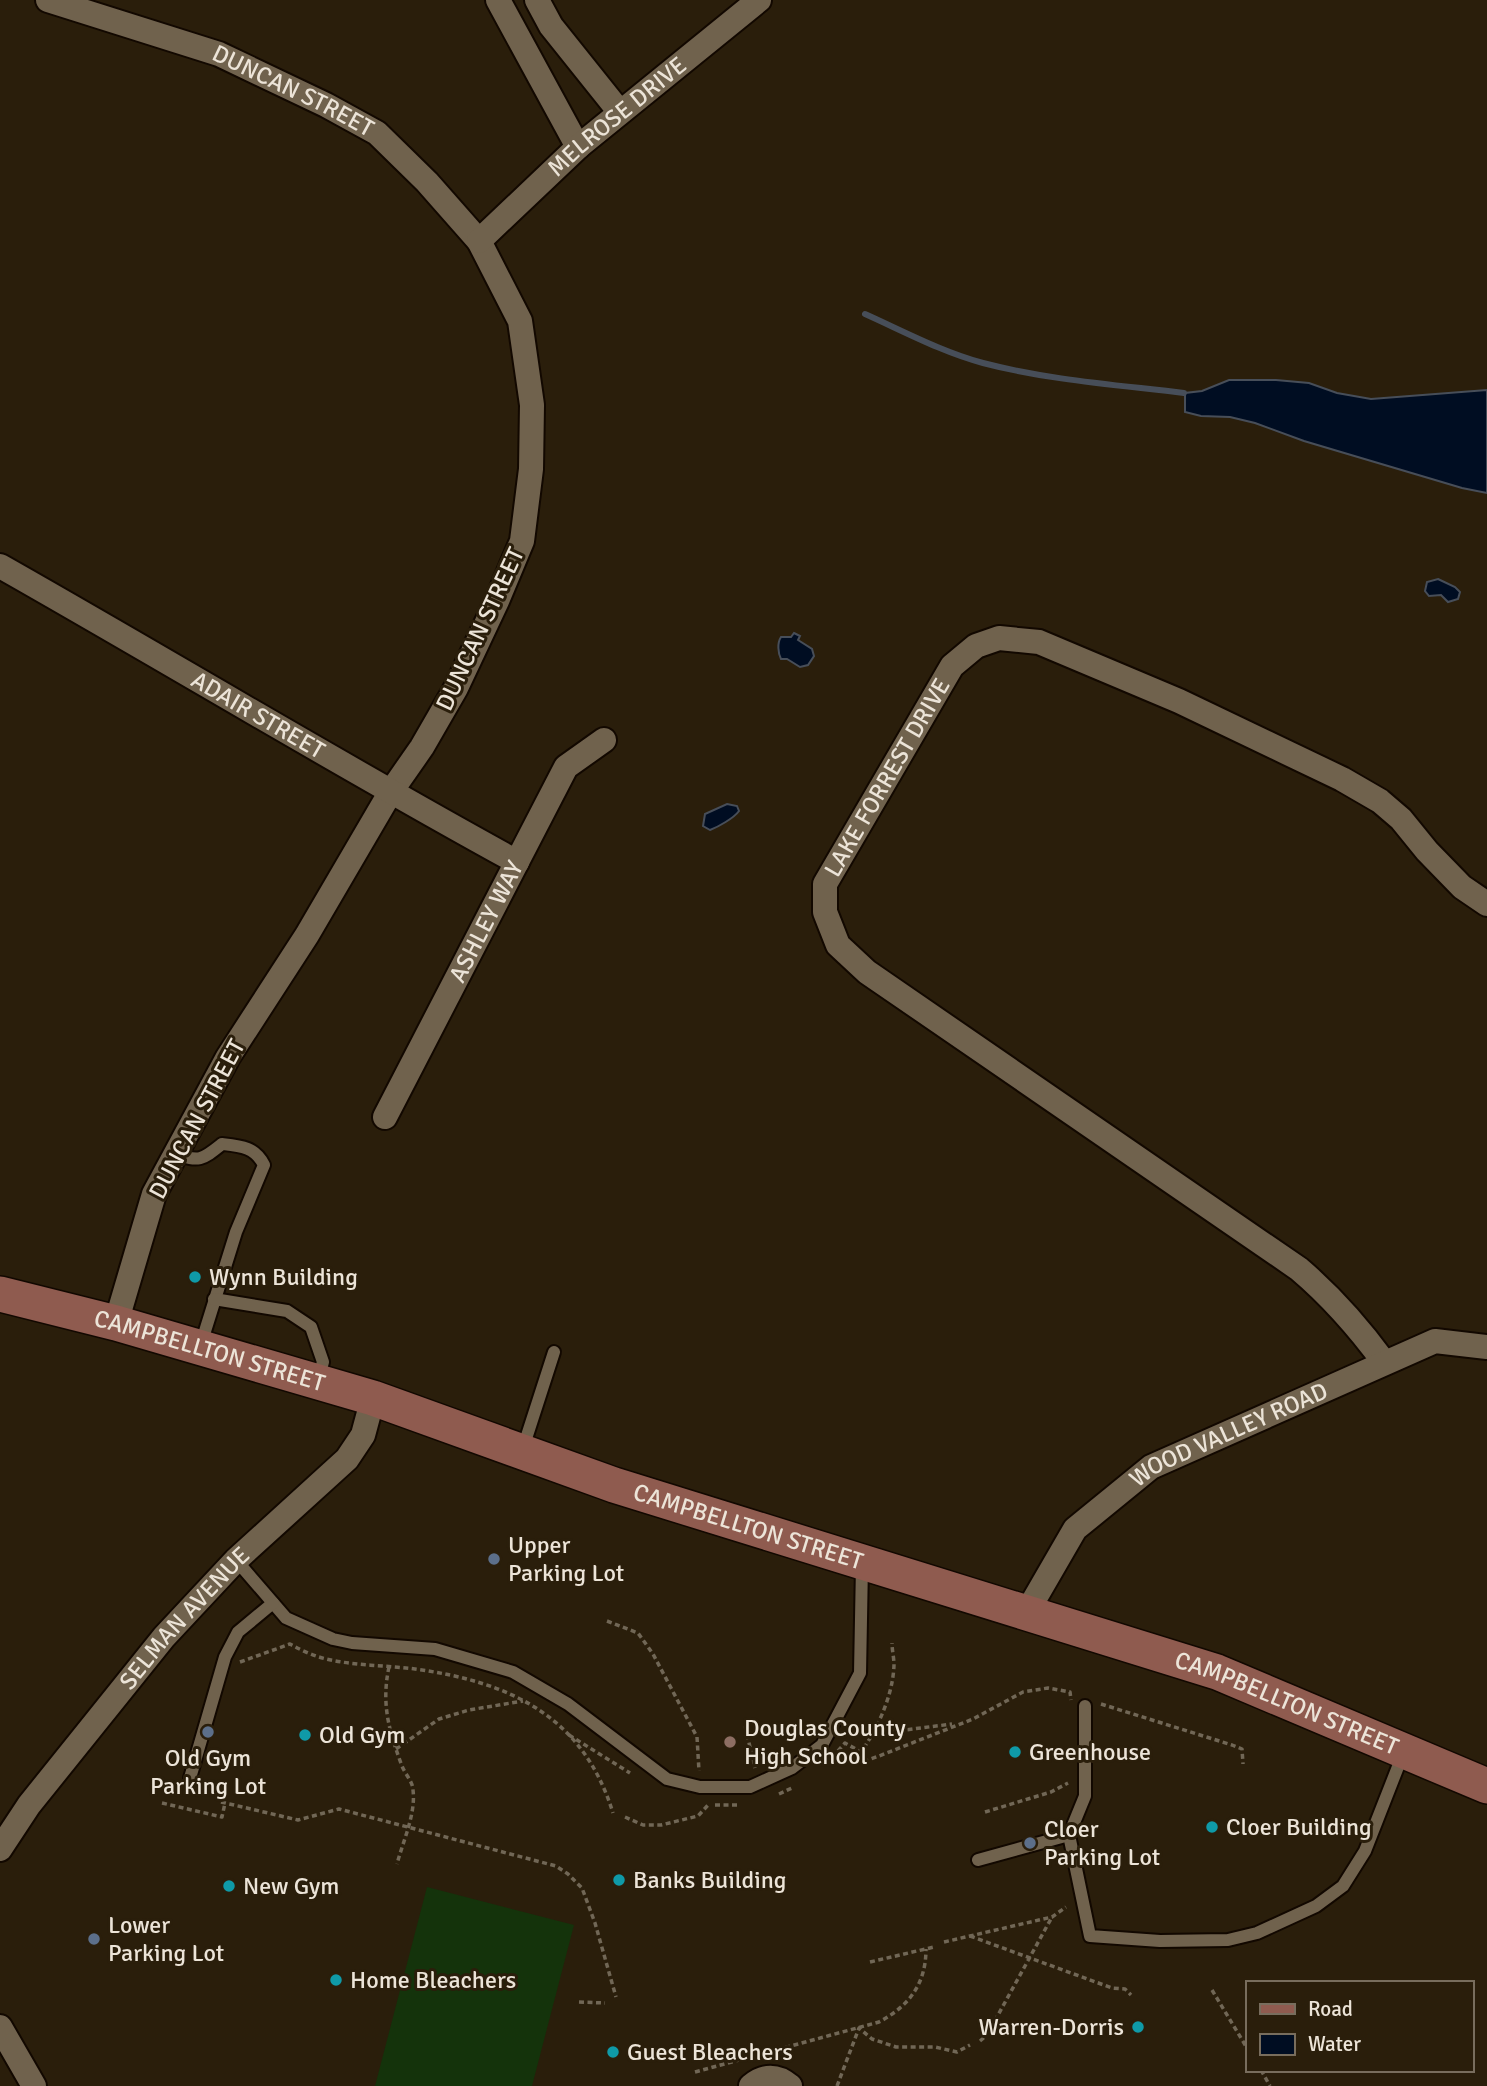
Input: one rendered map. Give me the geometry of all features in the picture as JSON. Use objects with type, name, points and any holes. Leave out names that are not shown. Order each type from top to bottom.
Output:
[{"type":"main road","name":"CAMPBELLTON STREET","points":[[0,1294],[116,1323],[373,1398],[614,1485],[1217,1672],[1487,1786]]},
{"type":"street","name":"DUNCAN STREET","points":[[48,0],[219,54],[326,105],[377,133],[427,182],[479,241],[520,321],[533,405],[531,469],[522,541],[498,601],[456,688],[422,747],[390,793],[307,935],[228,1057],[154,1194],[116,1323]]},
{"type":"street","points":[[498,0],[578,147]]},
{"type":"street","points":[[537,0],[551,26],[619,111]]},
{"type":"street","name":"MELROSE DRIVE","points":[[479,241],[619,111],[759,0]]},
{"type":"street","name":"ADAIR STREET","points":[[0,566],[390,793],[517,862]]},
{"type":"street","name":"LAKE FORREST DRIVE","points":[[1384,1362],[1328,1294],[1299,1269],[867,972],[838,945],[825,912],[825,884],[951,666],[975,646],[999,638],[1039,642],[1179,702],[1342,779],[1380,801],[1401,819],[1462,887],[1487,904]]},
{"type":"street","name":"ASHLEY WAY","points":[[385,1117],[566,767],[604,740]]},
{"type":"street","name":"WOOD VALLEY ROAD","points":[[1027,1612],[1075,1529],[1151,1467],[1435,1340],[1487,1348]]},
{"type":"street","name":"SELMAN AVENUE","points":[[0,1849],[29,1805],[164,1637],[236,1560],[347,1459],[363,1435],[373,1398]]},
{"type":"street","points":[[0,2027],[34,2086]]},
{"type":"street","points":[[751,2086],[761,2078],[776,2077],[790,2086]]},
{"type":"lane","points":[[176,1154],[196,1161],[207,1157],[222,1144],[245,1146],[260,1156],[264,1165],[236,1232],[200,1348]]},
{"type":"lane","points":[[214,1299],[287,1311],[310,1327],[323,1362],[317,1382]]},
{"type":"lane","points":[[522,1452],[554,1352]]},
{"type":"lane","points":[[236,1560],[286,1618],[326,1637],[352,1643],[435,1650],[513,1672],[568,1704],[667,1779],[700,1787],[750,1787],[792,1768],[822,1745],[860,1673],[862,1561]]},
{"type":"lane","points":[[190,1778],[225,1657],[238,1632],[273,1603]]},
{"type":"lane","points":[[1091,1704],[1084,1796],[1069,1835],[1090,1936],[1160,1941],[1228,1940],[1257,1933],[1316,1906],[1343,1886],[1365,1851],[1404,1751]]},
{"type":"lane","points":[[978,1860],[1069,1835]]},
{"type":"path","points":[[607,1621],[638,1633],[676,1693],[697,1737],[700,1802],[741,1805]]},
{"type":"path","points":[[892,1643],[894,1665],[890,1684],[874,1731],[856,1760],[865,1760],[973,1719],[1031,1689],[1048,1688],[1070,1692],[1071,1705]]},
{"type":"path","points":[[238,1662],[290,1644],[320,1657],[428,1671],[499,1688],[525,1701],[548,1716],[569,1735],[634,1776]]},
{"type":"path","points":[[390,1667],[384,1696],[396,1749],[413,1787],[414,1800],[397,1864]]},
{"type":"path","points":[[396,1749],[446,1717],[487,1706],[525,1701]]},
{"type":"path","points":[[1091,1704],[1232,1745],[1242,1749],[1243,1763]]},
{"type":"path","points":[[874,1731],[881,1733],[962,1723]]},
{"type":"path","points":[[745,1726],[755,1768]]},
{"type":"path","points":[[569,1735],[596,1773],[613,1813]]},
{"type":"path","points":[[835,1755],[845,1744],[861,1752]]},
{"type":"path","points":[[985,1812],[1051,1793],[1070,1781]]},
{"type":"path","points":[[774,1796],[797,1785]]},
{"type":"path","points":[[162,1804],[222,1817],[223,1803],[298,1820],[339,1809],[556,1866],[582,1888],[616,1997]]},
{"type":"path","points":[[625,1816],[643,1825],[662,1825],[698,1816],[709,1804]]},
{"type":"path","points":[[944,1942],[1052,1917],[1066,1907]]},
{"type":"path","points":[[980,2041],[987,2035],[1052,1917]]},
{"type":"path","points":[[971,1936],[1112,1988],[1125,1989],[1131,1995]]},
{"type":"path","points":[[870,1962],[934,1947]]},
{"type":"path","points":[[695,2072],[879,2022],[897,2012],[909,2001],[926,1966],[926,1950]]},
{"type":"path","points":[[1212,1990],[1246,2046]]},
{"type":"path","points":[[579,2002],[605,2003]]},
{"type":"path","points":[[859,2028],[872,2039],[896,2047],[935,2047],[957,2052],[970,2046]]},
{"type":"path","points":[[837,2086],[859,2028]]},
{"type":"green space","points":[[427,1887],[574,1925],[532,2086],[375,2086]]},
{"type":"water","points":[[1229,380],[1309,383],[1337,393],[1371,399],[1487,390],[1487,493],[1304,441],[1255,423],[1185,412],[1185,393],[1202,391]]},
{"type":"water","points":[[1438,579],[1460,592],[1458,599],[1448,602],[1441,595],[1429,596],[1425,591],[1427,582]]},
{"type":"water","points":[[794,633],[800,636],[798,640],[812,649],[814,656],[808,665],[800,667],[787,659],[781,659],[778,648],[781,637],[791,637]]},
{"type":"water","points":[[727,804],[737,806],[739,811],[713,829],[703,826],[705,814]]},
{"type":"waterway","points":[[865,314],[938,347],[983,363],[1058,378],[1184,393]]},
{"type":"place","name":"Wynn Building","points":[[195,1277]]},
{"type":"place","name":"Upper Parking Lot","points":[[494,1559]]},
{"type":"place","name":"Old Gym Parking Lot","points":[[208,1732]]},
{"type":"place","name":"Old Gym","points":[[305,1735]]},
{"type":"place","name":"Douglas County High School","points":[[730,1742]]},
{"type":"place","name":"Greenhouse","points":[[1015,1752]]},
{"type":"place","name":"Cloer Building","points":[[1212,1827]]},
{"type":"place","name":"Cloer Parking Lot","points":[[1030,1843]]},
{"type":"place","name":"Banks Building","points":[[619,1880]]},
{"type":"place","name":"New Gym","points":[[229,1886]]},
{"type":"place","name":"Lower Parking Lot","points":[[94,1939]]},
{"type":"place","name":"Home Bleachers","points":[[336,1980]]},
{"type":"place","name":"Warren-Dorris","points":[[1138,2027]]},
{"type":"place","name":"Guest Bleachers","points":[[613,2052]]}]
